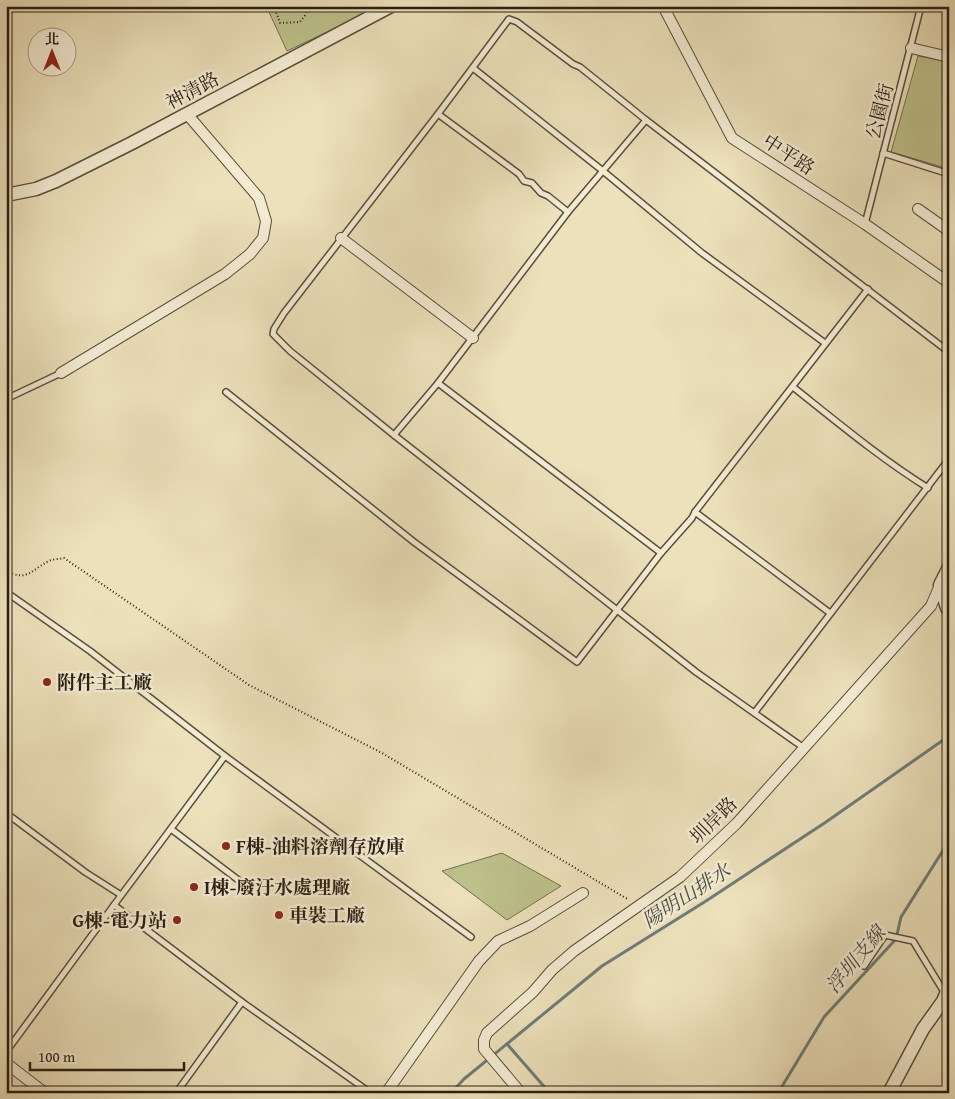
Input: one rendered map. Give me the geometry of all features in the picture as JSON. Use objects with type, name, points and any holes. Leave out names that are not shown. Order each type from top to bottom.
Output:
[{"type":"street","name":"神清路","points":[[6,195],[36,189],[56,181],[391,6]]},
{"type":"street","name":"中平路","points":[[663,6],[732,138],[865,224],[949,283]]},
{"type":"street","points":[[911,48],[949,57]]},
{"type":"street","points":[[61,373],[225,274],[250,254],[262,238],[266,221],[259,198],[187,114]]},
{"type":"street","points":[[918,209],[949,231]]},
{"type":"street","points":[[341,238],[473,338]]},
{"type":"street","points":[[949,566],[940,585],[947,608],[949,609]]},
{"type":"street","name":"圳岸路","points":[[521,1093],[508,1075],[484,1049],[484,1040],[487,1033],[533,992],[552,970],[582,945],[637,905],[680,877],[737,823],[931,606],[940,585]]},
{"type":"street","points":[[386,1093],[479,961],[498,941],[530,926],[583,893]]},
{"type":"street","points":[[890,1093],[923,1029],[948,996]]},
{"type":"street","points":[[6,1063],[46,1093]]},
{"type":"lane","name":"公園街","points":[[865,224],[921,6]]},
{"type":"lane","points":[[804,748],[696,672],[394,435],[290,351],[274,334],[274,329],[284,313],[509,19],[517,22],[573,64],[580,67],[646,120],[868,288],[949,352]]},
{"type":"lane","points":[[473,68],[603,171],[702,253],[826,342]]},
{"type":"lane","points":[[438,114],[519,174],[524,181],[532,183],[541,194],[548,196],[568,212]]},
{"type":"lane","points":[[394,435],[438,383],[568,212],[646,120]]},
{"type":"lane","points":[[883,153],[949,174]]},
{"type":"lane","points":[[226,392],[414,542],[577,662],[660,554],[692,518],[868,288]]},
{"type":"lane","points":[[6,399],[61,373]]},
{"type":"lane","points":[[438,383],[660,554]]},
{"type":"lane","points":[[793,387],[901,471],[928,488]]},
{"type":"lane","points":[[755,712],[949,459]]},
{"type":"lane","points":[[695,512],[830,614]]},
{"type":"lane","points":[[6,592],[90,651],[225,756],[471,937]]},
{"type":"lane","points":[[6,1052],[225,756]]},
{"type":"lane","points":[[6,813],[85,872],[121,895]]},
{"type":"lane","points":[[170,829],[241,882]]},
{"type":"lane","points":[[114,905],[242,1002],[368,1091]]},
{"type":"lane","points":[[864,966],[885,935],[913,941],[948,996]]},
{"type":"lane","points":[[176,1093],[242,1002]]},
{"type":"path","points":[[274,6],[280,22],[300,22],[306,14],[308,6]]},
{"type":"path","points":[[496,6],[509,19]]},
{"type":"path","points":[[6,570],[14,575],[23,576],[37,570],[51,560],[64,558],[249,685],[382,752],[637,905]]},
{"type":"green space","points":[[268,6],[382,6],[287,51],[268,10]]},
{"type":"green space","points":[[918,56],[949,62],[949,169],[891,152]]},
{"type":"green space","points":[[502,853],[561,886],[507,920],[442,871]]},
{"type":"waterway","name":"陽明山排水","points":[[451,1093],[464,1079],[602,966],[706,901],[826,822],[949,736]]},
{"type":"waterway","name":"浮圳支線","points":[[778,1093],[824,1017],[896,939],[901,917],[949,841]]},
{"type":"waterway","points":[[507,1044],[548,1091],[547,1093]]},
{"type":"place","name":"附件主工廠","points":[[47,682]]},
{"type":"place","name":"F棟-油料溶劑存放庫","points":[[226,846]]},
{"type":"place","name":"I棟-廢汙水處理廠","points":[[194,887]]},
{"type":"place","name":"車裝工廠","points":[[279,915]]},
{"type":"place","name":"G棟-電力站","points":[[177,920]]}]
